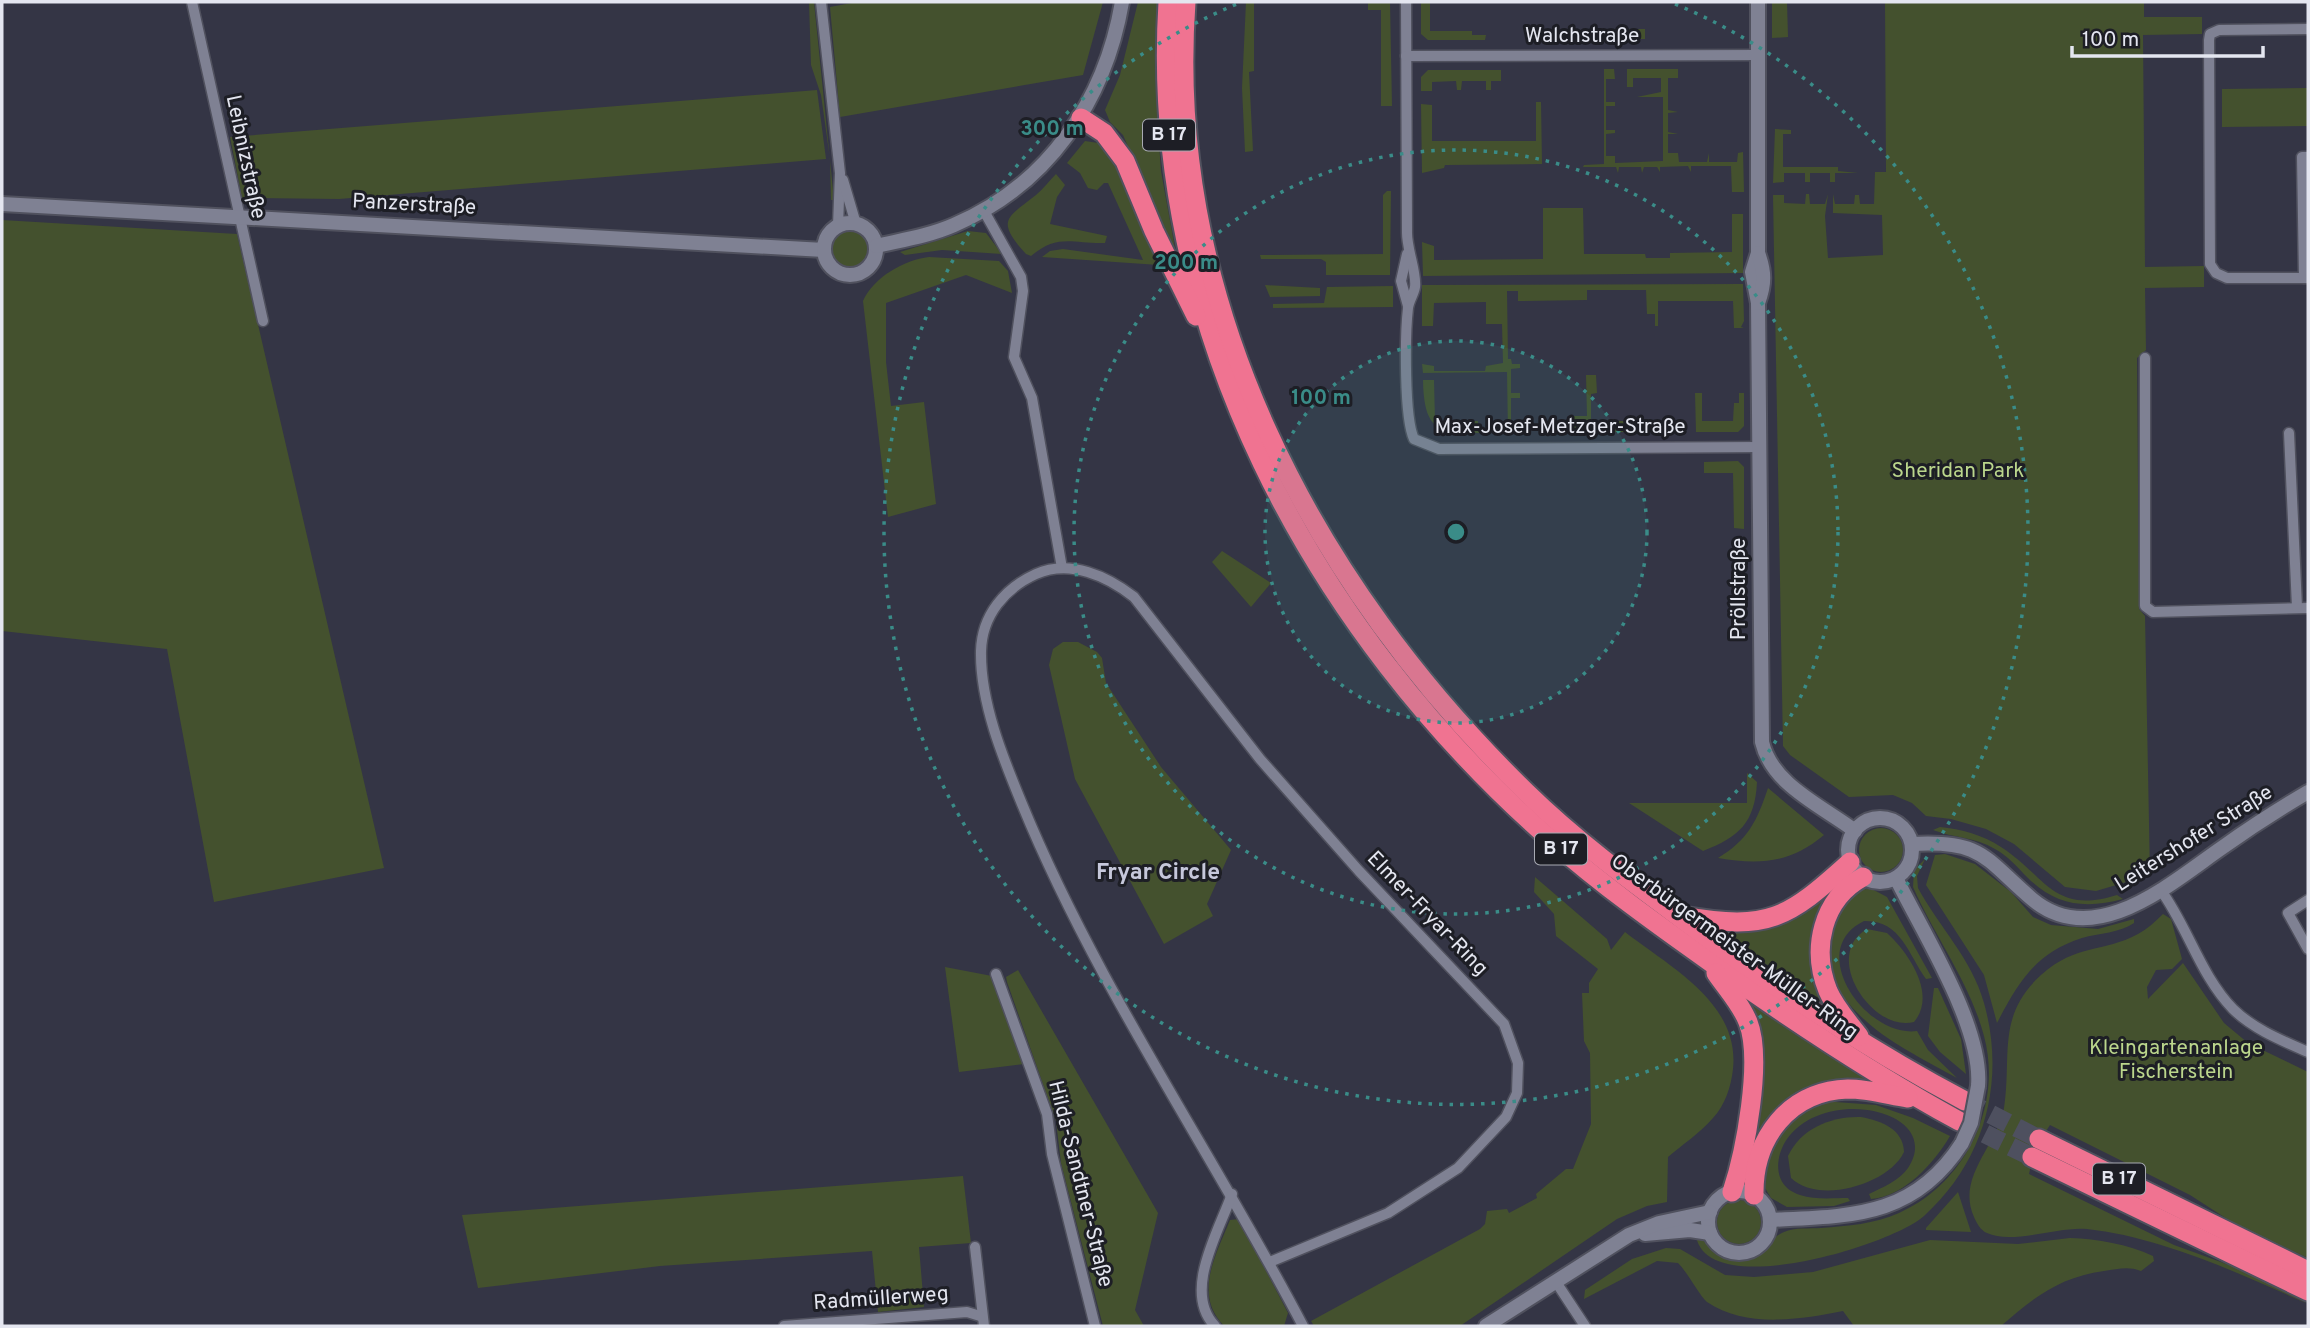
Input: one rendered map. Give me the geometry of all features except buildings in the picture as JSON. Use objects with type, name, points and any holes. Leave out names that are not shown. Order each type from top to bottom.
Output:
[{"type":"highway","name":"Oberbürgermeister-Müller-Ring","points":[[1168,2],[1166,58],[1169,136],[1180,220],[1191,273],[1209,336],[1250,440],[1290,517],[1333,587],[1405,687],[1456,746],[1550,840],[1785,1016],[1959,1121]]},
{"type":"highway","name":"Oberbürgermeister-Müller-Ring","points":[[1186,2],[1184,58],[1191,176],[1191,273],[1238,366],[1266,433],[1306,508],[1384,630],[1470,735],[1528,795],[1580,840],[1676,915],[1795,1000],[1866,1046],[1965,1101]]},
{"type":"highway","points":[[1184,58],[1198,2]]},
{"type":"highway","points":[[1081,118],[1115,143],[1191,273]]},
{"type":"highway","points":[[1676,915],[1724,923],[1762,922],[1799,905],[1850,862]]},
{"type":"highway","points":[[1863,877],[1845,888],[1834,901],[1824,925],[1820,952],[1828,991],[1866,1046]]},
{"type":"highway","points":[[1708,960],[1740,1005],[1748,1020],[1754,1045],[1754,1065],[1742,1150],[1732,1192]]},
{"type":"highway","points":[[1755,1195],[1756,1166],[1763,1143],[1778,1121],[1798,1104],[1822,1093],[1851,1089],[1923,1101]]},
{"type":"highway","name":"B 17","points":[[2039,1139],[2308,1271]]},
{"type":"highway","name":"B 17","points":[[2032,1157],[2308,1291]]},
{"type":"street","name":"Leibnizstraße","points":[[192,2],[263,321]]},
{"type":"street","points":[[821,2],[840,173],[838,226]]},
{"type":"street","points":[[876,246],[926,235],[984,211],[1022,185],[1044,165],[1081,118],[1099,83],[1115,36],[1122,2]]},
{"type":"street","name":"Max-Josef-Metzger-Straße","points":[[1406,2],[1408,254],[1415,281],[1408,306],[1409,426],[1414,439],[1423,445],[1439,449],[1759,447]]},
{"type":"street","name":"Pröllstraße","points":[[1758,2],[1758,253],[1752,272],[1758,303],[1761,709],[1765,755],[1777,773],[1794,789],[1855,831]]},
{"type":"street","points":[[2308,29],[2219,30],[2210,34],[2210,264],[2216,273],[2227,278],[2306,278],[2302,157],[2308,157]]},
{"type":"street","name":"Walchstraße","points":[[1406,56],[1758,55]]},
{"type":"street","points":[[840,173],[856,224]]},
{"type":"street","name":"Panzerstraße","points":[[2,204],[824,250]]},
{"type":"street","points":[[984,211],[1021,277],[1023,291],[1014,357],[1032,398],[1062,568]]},
{"type":"street","points":[[856,224],[870,232],[876,246],[873,262],[860,273],[844,275],[830,266],[824,250],[828,236],[838,226],[856,224]]},
{"type":"street","points":[[2146,358],[2145,606],[2153,612],[2303,608],[2288,433]]},
{"type":"street","name":"Elmer-Fryar-Ring","points":[[1270,1262],[1388,1213],[1470,1158],[1506,1117],[1517,1093],[1518,1063],[1511,1038],[1487,1004],[1359,871],[1260,759],[1135,597],[1110,580],[1091,572],[1062,568],[1041,572],[1021,581],[1000,599],[988,619],[981,658],[993,720],[1016,788],[1068,907],[1270,1262],[1301,1325]]},
{"type":"street","name":"Leitershofer Straße","points":[[1912,844],[1943,844],[1975,851],[2005,871],[2034,900],[2068,916],[2088,918],[2109,915],[2132,907],[2308,792]]},
{"type":"street","points":[[1872,819],[1887,819],[1906,831],[1912,844],[1909,865],[1896,878],[1877,882],[1863,877],[1850,862],[1848,846],[1855,831],[1872,819]]},
{"type":"street","points":[[1770,1220],[1850,1215],[1894,1205],[1923,1187],[1943,1169],[1962,1143],[1971,1123],[1978,1086],[1976,1046],[1966,1018],[1896,878]]},
{"type":"street","points":[[2160,889],[2212,982],[2232,1009],[2259,1028],[2308,1052]]},
{"type":"street","points":[[2308,900],[2288,913],[2308,949]]},
{"type":"street","name":"Hilda-Sandtner-Straße","points":[[996,974],[1046,1114],[1052,1154],[1095,1326]]},
{"type":"street","points":[[1629,1235],[1690,1230],[1710,1233],[1726,1251],[1746,1252],[1763,1242],[1770,1220],[1767,1208],[1755,1195],[1732,1192],[1720,1198],[1710,1212],[1710,1233]]},
{"type":"street","points":[[1215,1326],[1203,1304],[1203,1280],[1232,1194]]},
{"type":"street","points":[[1486,1326],[1629,1235],[1659,1223],[1710,1212]]},
{"type":"street","points":[[975,1247],[983,1308],[980,1315],[984,1326]]},
{"type":"street","points":[[1556,1282],[1586,1326]]},
{"type":"street","name":"Radmüllerweg","points":[[784,1326],[967,1312],[980,1315]]},
{"type":"green space","points":[[809,2],[814,2],[829,155],[821,95],[811,65]]},
{"type":"green space","points":[[857,2],[1103,2],[1083,75],[840,117],[830,7]]},
{"type":"green space","points":[[1138,2],[1158,2],[1157,115],[1161,171],[1177,259],[1123,135],[1110,122],[1105,110],[1120,75]]},
{"type":"green space","points":[[1246,2],[1254,2],[1254,71],[1249,72],[1253,151],[1245,152],[1242,88]]},
{"type":"green space","points":[[1368,2],[1390,2],[1392,106],[1381,106],[1381,10],[1368,10]]},
{"type":"green space","points":[[1421,2],[1430,2],[1430,31],[1472,31],[1472,35],[1486,35],[1485,40],[1428,40],[1421,34]]},
{"type":"green space","points":[[1772,2],[1787,2],[1788,37],[1772,38]]},
{"type":"green space","name":"Sheridan Park","points":[[1885,2],[2144,2],[2144,17],[2202,17],[2202,34],[2143,35],[2145,267],[2204,266],[2204,287],[2145,288],[2146,350],[2137,358],[2139,609],[2145,616],[2150,875],[2096,891],[2065,887],[2014,844],[1986,829],[1951,819],[1926,816],[1912,803],[1893,795],[1849,797],[1790,755],[1783,746],[1773,195],[1784,195],[1784,203],[1805,204],[1806,194],[1809,194],[1810,204],[1825,204],[1828,194],[1825,216],[1828,258],[1883,255],[1882,215],[1833,213],[1833,194],[1835,204],[1854,204],[1855,195],[1859,195],[1860,204],[1874,204],[1875,172],[1886,172]]},
{"type":"green space","points":[[1595,29],[1645,29],[1645,39],[1595,39]]},
{"type":"green space","points":[[1604,69],[1614,69],[1615,79],[1606,79],[1606,102],[1615,102],[1615,106],[1606,106],[1606,130],[1615,130],[1615,133],[1606,134],[1606,156],[1615,156],[1615,163],[1663,161],[1663,97],[1637,97],[1661,92],[1661,78],[1633,78],[1633,87],[1627,87],[1627,69],[1678,69],[1678,78],[1668,78],[1668,110],[1678,112],[1668,113],[1668,132],[1678,134],[1668,134],[1668,153],[1678,153],[1679,162],[1707,162],[1709,153],[1709,162],[1737,162],[1738,153],[1743,152],[1744,192],[1732,192],[1731,166],[1691,166],[1691,172],[1688,166],[1660,167],[1660,172],[1657,167],[1644,167],[1642,173],[1641,167],[1619,167],[1618,173],[1616,167],[1583,167],[1604,164]]},
{"type":"green space","points":[[1428,70],[1501,70],[1501,81],[1491,81],[1491,90],[1486,90],[1486,81],[1462,81],[1461,90],[1457,90],[1456,81],[1432,82],[1432,91],[1421,91],[1421,77]]},
{"type":"green space","points":[[2308,88],[2308,126],[2222,127],[2222,89]]},
{"type":"green space","points":[[817,90],[826,159],[339,199],[242,198],[230,137]]},
{"type":"green space","points":[[1536,102],[1541,102],[1542,164],[1445,165],[1444,168],[1422,173],[1421,104],[1432,105],[1432,141],[1536,141]]},
{"type":"green space","points":[[1775,129],[1791,130],[1791,134],[1783,134],[1783,167],[1838,167],[1838,171],[1858,173],[1835,173],[1835,182],[1830,182],[1830,173],[1810,173],[1810,182],[1805,182],[1805,173],[1784,173],[1784,182],[1773,183]]},
{"type":"green space","points":[[1085,141],[1105,144],[1114,155],[1159,265],[1042,257],[1050,251],[1063,249],[1143,260],[1108,183],[1104,183],[1097,190],[1088,188],[1080,173],[1067,163]]},
{"type":"green space","points":[[830,161],[834,200],[831,200]]},
{"type":"green space","points":[[1056,174],[1065,185],[1057,197],[1050,224],[1107,236],[1105,243],[1058,242],[1049,244],[1031,256],[1026,254],[1010,234],[1008,220]]},
{"type":"green space","points":[[1391,191],[1390,275],[1326,275],[1326,262],[1321,259],[1261,259],[1260,255],[1383,254],[1383,195]]},
{"type":"green space","points":[[1543,208],[1583,208],[1584,254],[1645,254],[1646,258],[1670,258],[1670,253],[1732,252],[1732,214],[1743,214],[1743,273],[1423,276],[1422,242],[1434,246],[1434,260],[1543,259]]},
{"type":"green space","points":[[2,220],[237,234],[384,868],[214,902],[167,649],[2,631]]},
{"type":"green space","points":[[851,230],[864,236],[870,249],[864,262],[851,268],[838,262],[832,249],[838,236]]},
{"type":"green space","points":[[968,231],[986,233],[1002,254],[942,250],[905,255],[900,252]]},
{"type":"green space","points":[[929,257],[999,261],[1008,271],[1012,293],[966,275],[886,303],[886,362],[891,406],[924,402],[936,504],[888,517],[863,301],[874,284],[891,271]]},
{"type":"green space","points":[[1743,284],[1744,321],[1741,327],[1744,328],[1734,328],[1733,301],[1658,301],[1658,326],[1655,326],[1655,314],[1647,314],[1646,290],[1587,290],[1587,300],[1518,301],[1518,291],[1507,291],[1508,359],[1511,359],[1512,364],[1520,364],[1520,368],[1511,369],[1511,393],[1520,393],[1520,398],[1511,398],[1511,425],[1519,425],[1518,433],[1508,433],[1507,372],[1423,373],[1422,364],[1434,366],[1434,371],[1485,371],[1486,366],[1503,363],[1502,324],[1486,324],[1486,302],[1434,303],[1433,326],[1422,326],[1422,285]]},
{"type":"green space","points":[[1265,285],[1320,288],[1320,296],[1270,297]]},
{"type":"green space","points":[[1393,286],[1393,307],[1273,308],[1273,304],[1324,303],[1327,287]]},
{"type":"green space","points":[[1586,375],[1596,375],[1597,393],[1591,394],[1591,421],[1625,421],[1625,432],[1568,433],[1571,416],[1587,416]]},
{"type":"green space","points":[[1423,380],[1434,380],[1435,421],[1478,421],[1478,430],[1488,430],[1488,433],[1458,432],[1438,427],[1427,411]]},
{"type":"green space","points":[[1695,393],[1702,393],[1702,421],[1733,421],[1734,403],[1739,403],[1739,393],[1744,393],[1744,426],[1738,432],[1696,432]]},
{"type":"green space","points":[[1738,461],[1744,467],[1744,529],[1734,528],[1733,473],[1704,473],[1704,462]]},
{"type":"green space","points":[[1222,551],[1271,583],[1251,607],[1212,562]]},
{"type":"green space","points":[[1063,642],[1078,642],[1097,652],[1102,658],[1106,683],[1161,767],[1231,850],[1207,904],[1213,916],[1164,944],[1075,779],[1049,665],[1053,649]]},
{"type":"green space","points":[[1747,773],[1757,782],[1749,818],[1735,834],[1703,851],[1629,803],[1747,803]]},
{"type":"green space","points":[[1768,788],[1824,835],[1799,851],[1774,860],[1718,858],[1737,844],[1750,829]]},
{"type":"green space","points":[[1940,827],[1972,833],[1987,839],[2064,896],[2078,900],[2095,900],[2117,895],[2123,899],[2096,904],[2061,900],[2039,887],[2000,852],[1980,842],[1933,830]]},
{"type":"green space","points":[[1881,828],[1896,835],[1903,850],[1896,865],[1881,872],[1866,865],[1859,850],[1866,835]]},
{"type":"green space","points":[[1945,854],[1975,864],[2011,892],[2033,917],[2051,925],[2098,929],[2134,919],[2134,923],[2116,931],[2082,938],[2052,952],[2021,982],[1997,1023],[1984,975],[1926,885],[1935,855]]},
{"type":"green space","points":[[1925,859],[1917,876],[1918,888],[1972,972],[1984,1003],[1990,1032],[1991,1090],[1976,1145],[1945,1194],[1924,1216],[1876,1241],[1802,1262],[1765,1266],[1732,1265],[1708,1255],[1696,1236],[1721,1255],[1746,1260],[1788,1230],[1861,1224],[1899,1213],[1922,1200],[1943,1183],[1960,1163],[1973,1140],[1983,1115],[1989,1063],[1984,1036],[1970,997],[1913,887],[1914,870]]},
{"type":"green space","points":[[1847,873],[1829,897],[1827,1006],[1718,931],[1758,931],[1775,926],[1804,910]]},
{"type":"green space","points":[[1535,877],[1607,939],[1611,950],[1625,932],[1681,973],[1714,1006],[1725,1025],[1732,1046],[1732,1076],[1724,1102],[1697,1134],[1668,1157],[1667,1202],[1647,1206],[1617,1219],[1460,1326],[1314,1326],[1311,1321],[1480,1229],[1485,1224],[1487,1211],[1507,1209],[1509,1213],[1537,1198],[1536,1194],[1566,1169],[1573,1169],[1591,1124],[1590,1053],[1584,1041],[1582,993],[1589,993],[1589,983],[1598,969],[1556,936],[1554,914],[1534,892]]},
{"type":"green space","points":[[1870,888],[1887,897],[1932,978],[1926,979],[1895,932],[1877,922],[1864,921],[1847,934],[1840,951],[1841,970],[1849,990],[1862,1007],[1879,1021],[1898,1029],[1917,1031],[1928,1050],[1957,1078],[1882,1034],[1842,999],[1831,956],[1833,931],[1854,892]]},
{"type":"green space","name":"Kleingartenanlage Fischerstein","points":[[2163,914],[2171,919],[2182,959],[2172,969],[2156,970],[2147,987],[2148,999],[2183,963],[2224,1023],[2248,1043],[2308,1072],[2308,1258],[2238,1226],[2190,1195],[2050,1125],[2035,1148],[2029,1174],[2174,1245],[2243,1270],[2308,1304],[2200,1258],[2143,1240],[2087,1229],[1997,1236],[1983,1230],[1974,1217],[1970,1188],[2004,1108],[2009,1037],[2017,1006],[2027,990],[2054,965],[2078,953],[2138,934]]},
{"type":"green space","points":[[1867,929],[1887,933],[1911,963],[1921,987],[1923,1000],[1914,1022],[1898,1022],[1882,1016],[1858,989],[1851,973],[1849,956],[1854,941]]},
{"type":"green space","points":[[945,967],[992,976],[1024,1064],[959,1072]]},
{"type":"green space","points":[[1018,970],[1158,1213],[1135,1310],[1144,1326],[1103,1326],[1061,1163],[1056,1121],[1007,982],[1006,977]]},
{"type":"green space","points":[[1934,988],[1938,988],[1961,1039],[1966,1074],[1940,1052],[1928,1036]]},
{"type":"green space","points":[[1747,999],[1871,1083],[1812,1090],[1746,1183]]},
{"type":"green space","points":[[1822,1101],[1876,1105],[1913,1118],[1950,1136],[1936,1157],[1917,1177],[1895,1192],[1871,1199],[1869,1194],[1895,1180],[1908,1168],[1915,1148],[1910,1132],[1896,1119],[1876,1112],[1852,1109],[1828,1112],[1805,1122],[1787,1139],[1783,1147],[1778,1163],[1781,1179],[1791,1191],[1806,1197],[1848,1198],[1850,1201],[1834,1206],[1787,1207],[1771,1198],[1762,1183],[1762,1166],[1788,1120]]},
{"type":"green space","points":[[1861,1117],[1890,1127],[1900,1137],[1904,1152],[1896,1163],[1869,1181],[1835,1190],[1818,1190],[1803,1186],[1791,1178],[1788,1156],[1809,1131],[1839,1119]]},
{"type":"green space","points":[[963,1176],[971,1243],[919,1247],[924,1307],[878,1312],[872,1251],[660,1266],[478,1288],[462,1215]]},
{"type":"green space","points":[[1958,1192],[1971,1232],[1926,1230],[1926,1228]]},
{"type":"green space","points":[[1739,1200],[1754,1207],[1761,1222],[1754,1237],[1739,1244],[1724,1237],[1717,1222],[1724,1207]]},
{"type":"green space","points":[[1239,1219],[1288,1313],[1284,1326],[1224,1326],[1215,1314],[1210,1301],[1210,1274],[1230,1220]]},
{"type":"green space","points":[[2070,1238],[2123,1245],[2153,1256],[2154,1261],[2141,1271],[2114,1269],[2061,1283],[2036,1297],[2001,1326],[1854,1326],[1843,1311],[1772,1320],[1738,1316],[1707,1302],[1678,1263],[1657,1261],[1584,1299],[1585,1290],[1632,1259],[1666,1248],[1680,1249],[1725,1275],[1754,1277],[1813,1272],[1930,1240],[2018,1244]]},
{"type":"tunnel","points":[[1965,1101],[2039,1139]]},
{"type":"tunnel","points":[[1959,1121],[2032,1157]]},
{"type":"district","name":"Fryar Circle","points":[[1158,873]]}]
